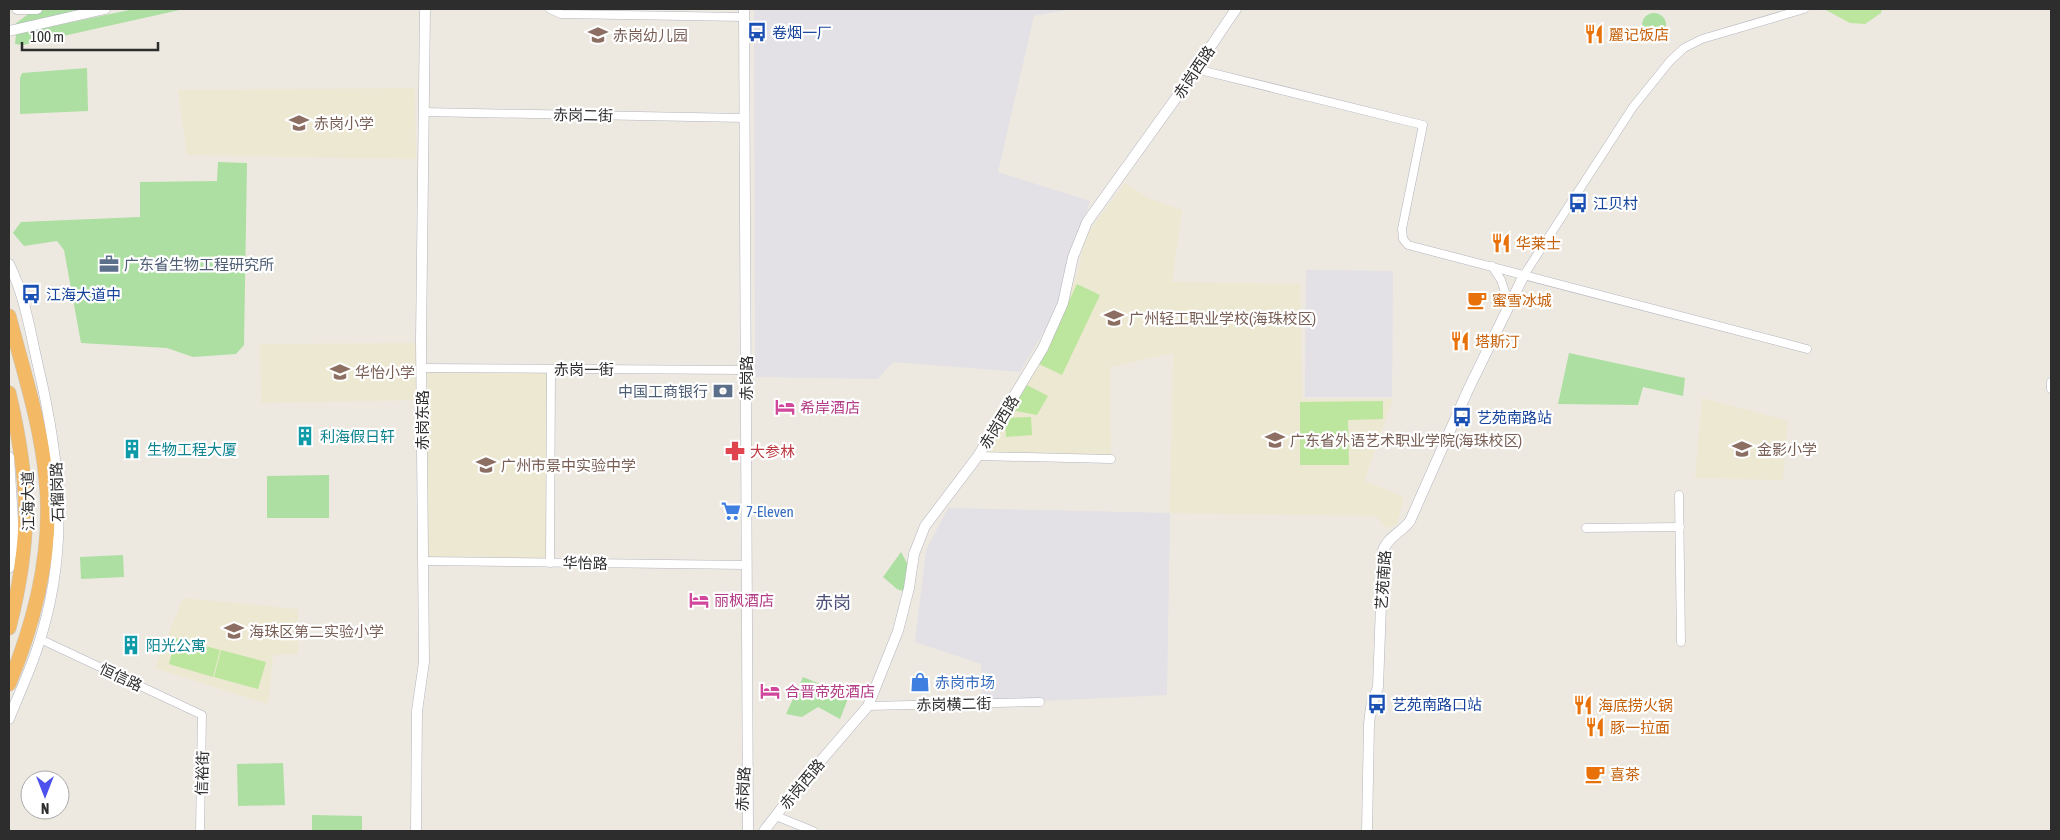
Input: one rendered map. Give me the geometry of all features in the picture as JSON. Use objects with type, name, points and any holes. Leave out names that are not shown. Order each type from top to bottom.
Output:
[{"type":"highway","name":"江海大道","points":[[9,316],[41,445],[46,480],[46,527],[40,580],[33,616],[9,684]]},
{"type":"highway","name":"江海大道","points":[[9,393],[24,467],[26,523],[21,575],[9,628]]},
{"type":"street","points":[[17,9],[37,9]]},
{"type":"street","points":[[9,31],[105,9]]},
{"type":"street","name":"赤岗东路","points":[[416,831],[417,711],[424,662],[422,112],[424,9]]},
{"type":"street","points":[[550,9],[561,14],[744,13]]},
{"type":"street","name":"赤岗西路","points":[[764,831],[868,706],[898,630],[919,538],[939,506],[978,456],[1043,348],[1063,303],[1073,257],[1087,222],[1196,69],[1236,9]]},
{"type":"street","points":[[1524,275],[1639,99],[1670,61],[1693,44],[1730,29],[1804,9]]},
{"type":"street","name":"赤岗路","points":[[744,13],[748,831]]},
{"type":"street","points":[[1196,69],[1423,125],[1402,229],[1403,239],[1408,245],[1807,349]]},
{"type":"street","name":"赤岗二街","points":[[422,112],[744,118]]},
{"type":"street","name":"石榴岗路","points":[[9,264],[24,305],[53,433],[57,461],[59,515],[56,558],[47,614],[40,639],[14,696],[9,719]]},
{"type":"street","points":[[1492,266],[1501,280],[1509,304]]},
{"type":"street","name":"艺苑南路","points":[[1367,831],[1369,724],[1371,707],[1378,687],[1383,550],[1388,540],[1404,529],[1410,521],[1468,390],[1524,275]]},
{"type":"street","name":"赤岗一街","points":[[422,368],[746,370]]},
{"type":"street","points":[[550,563],[551,369]]},
{"type":"street","points":[[2051,382],[2051,390]]},
{"type":"street","points":[[978,456],[1111,459]]},
{"type":"street","points":[[9,457],[14,536],[9,568]]},
{"type":"street","points":[[1679,495],[1681,642]]},
{"type":"street","points":[[1586,528],[1680,527]]},
{"type":"street","name":"华怡路","points":[[423,561],[746,565]]},
{"type":"street","name":"恒信路","points":[[40,639],[202,715]]},
{"type":"street","name":"赤岗横二街","points":[[868,706],[1040,702]]},
{"type":"street","name":"信裕街","points":[[200,831],[202,715]]},
{"type":"street","name":"赤岗路","points":[[742,831],[742,787],[747,747]]},
{"type":"street","points":[[776,816],[813,831]]},
{"type":"shaded area","points":[[754,9],[1072,9],[1034,16],[998,172],[1090,201],[1061,302],[1020,372],[893,362],[878,379],[755,377]]},
{"type":"shaded area","name":"赤岗小学","points":[[415,88],[416,159],[187,155],[178,90]]},
{"type":"shaded area","points":[[1125,183],[1148,198],[1182,210],[1172,282],[1300,284],[1302,399],[1393,399],[1364,481],[1404,497],[1397,524],[1386,528],[1376,516],[1170,513],[1173,353],[1110,367],[1111,459],[980,456],[1077,277],[1085,237]]},
{"type":"shaded area","points":[[1306,270],[1393,271],[1392,397],[1305,397]]},
{"type":"shaded area","name":"华怡小学","points":[[418,343],[419,400],[261,403],[260,344]]},
{"type":"shaded area","name":"广州市景中实验中学","points":[[425,371],[548,373],[546,559],[426,557]]},
{"type":"shaded area","name":"金影小学","points":[[1702,398],[1788,421],[1783,480],[1695,478]]},
{"type":"shaded area","points":[[948,508],[1170,513],[1167,695],[982,704],[981,664],[915,642],[926,550]]},
{"type":"shaded area","name":"海珠区第二实验小学","points":[[183,598],[298,609],[298,654],[273,655],[268,704],[155,668]]},
{"type":"green space","points":[[47,9],[94,9],[11,27],[31,12]]},
{"type":"green space","points":[[134,9],[184,9],[23,45],[15,44],[16,34]]},
{"type":"green space","points":[[1824,9],[1882,9],[1881,13],[1865,24],[1850,23]]},
{"type":"green space","points":[[1654,13],[1662,17],[1666,25],[1662,33],[1654,37],[1646,33],[1642,25],[1646,17]]},
{"type":"green space","points":[[87,68],[88,111],[20,114],[20,78],[22,73]]},
{"type":"green space","points":[[218,162],[247,163],[244,345],[236,354],[193,357],[167,348],[81,343],[64,250],[57,241],[24,246],[13,233],[21,222],[140,217],[140,182],[217,181]]},
{"type":"green space","points":[[1077,284],[1100,295],[1062,375],[1039,364]]},
{"type":"green space","points":[[1569,353],[1685,378],[1683,396],[1643,387],[1638,405],[1558,404]]},
{"type":"green space","points":[[1027,385],[1048,396],[1037,415],[1011,410]]},
{"type":"green space","points":[[1383,401],[1383,419],[1348,420],[1349,465],[1300,465],[1300,402]]},
{"type":"green space","points":[[1031,417],[1032,435],[1006,437],[1005,418]]},
{"type":"green space","points":[[329,475],[329,518],[267,518],[267,476]]},
{"type":"green space","points":[[901,552],[909,567],[905,592],[897,589],[883,577]]},
{"type":"green space","points":[[123,555],[124,577],[81,579],[80,557]]},
{"type":"green space","points":[[176,638],[220,650],[213,677],[169,664]]},
{"type":"green space","points":[[221,650],[266,662],[258,689],[214,677]]},
{"type":"green space","points":[[803,677],[849,696],[840,719],[818,707],[802,717],[786,714]]},
{"type":"green space","points":[[283,763],[285,805],[238,806],[237,764]]},
{"type":"green space","points":[[312,815],[362,816],[362,831],[312,831]]},
{"type":"place","name":"卷烟一厂","points":[[757,32]]},
{"type":"place","name":"麗记饭店","points":[[1594,34]]},
{"type":"place","name":"赤岗幼儿园","points":[[598,35]]},
{"type":"place","name":"赤岗小学","points":[[299,123]]},
{"type":"place","name":"江贝村","points":[[1578,203]]},
{"type":"place","name":"华莱士","points":[[1501,243]]},
{"type":"place","name":"广东省生物工程研究所","points":[[109,264]]},
{"type":"place","name":"江海大道中","points":[[31,294]]},
{"type":"place","name":"蜜雪冰城","points":[[1477,300]]},
{"type":"place","name":"广州轻工职业学校(海珠校区)","points":[[1114,318]]},
{"type":"place","name":"塔斯汀","points":[[1460,341]]},
{"type":"place","name":"华怡小学","points":[[340,372]]},
{"type":"place","name":"中国工商银行","points":[[723,391]]},
{"type":"place","name":"希岸酒店","points":[[785,407]]},
{"type":"place","name":"艺苑南路站","points":[[1462,417]]},
{"type":"place","name":"利海假日轩","points":[[305,436]]},
{"type":"place","name":"广东省外语艺术职业学院(海珠校区)","points":[[1275,440]]},
{"type":"place","name":"生物工程大厦","points":[[132,449]]},
{"type":"place","name":"金影小学","points":[[1742,449]]},
{"type":"place","name":"大参林","points":[[735,451]]},
{"type":"place","name":"广州市景中实验中学","points":[[486,465]]},
{"type":"place","name":"7-Eleven","points":[[731,511]]},
{"type":"place","name":"丽枫酒店","points":[[699,600]]},
{"type":"place","name":"海珠区第二实验小学","points":[[234,631]]},
{"type":"place","name":"阳光公寓","points":[[131,645]]},
{"type":"place","name":"赤岗市场","points":[[920,682]]},
{"type":"place","name":"合晋帝苑酒店","points":[[770,691]]},
{"type":"place","name":"艺苑南路口站","points":[[1377,704]]},
{"type":"place","name":"海底捞火锅","points":[[1583,705]]},
{"type":"place","name":"豚一拉面","points":[[1595,727]]},
{"type":"place","name":"喜茶","points":[[1595,774]]},
{"type":"district","name":"赤岗","points":[[833,602]]}]
